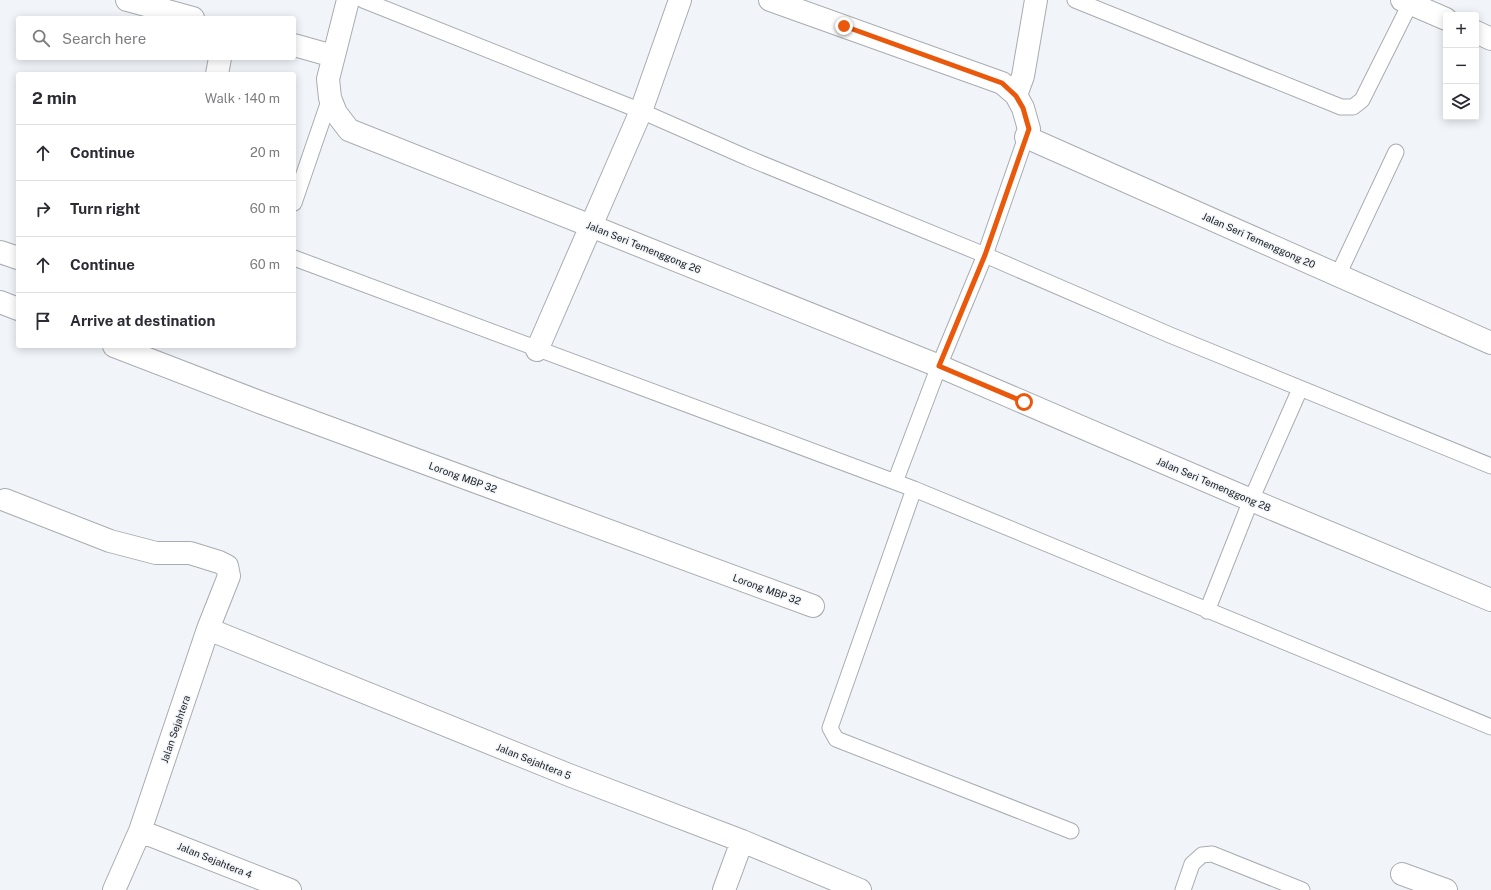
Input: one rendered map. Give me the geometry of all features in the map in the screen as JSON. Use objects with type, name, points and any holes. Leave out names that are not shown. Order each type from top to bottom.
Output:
[{"type":"street","points":[[127,0],[186,16]]},
{"type":"street","points":[[330,98],[328,79],[348,0]]},
{"type":"street","points":[[537,350],[641,111],[680,0]]},
{"type":"street","points":[[770,0],[1002,83],[1016,96],[1023,108],[1029,129],[1026,137]]},
{"type":"street","points":[[1016,96],[1023,76],[1036,0]]},
{"type":"street","points":[[1408,1],[1443,18]]},
{"type":"street","points":[[1479,33],[1491,39]]},
{"type":"street","points":[[296,46],[333,56]]},
{"type":"street","points":[[217,72],[220,60]]},
{"type":"street","name":"Jalan Seri Temenggong 26","points":[[330,98],[336,113],[349,130],[939,366]]},
{"type":"street","name":"Jalan Seri Temenggong 20","points":[[1026,137],[1491,342]]},
{"type":"street","points":[[0,252],[16,257]]},
{"type":"street","points":[[0,302],[16,308]]},
{"type":"street","name":"Lorong MBP 32","points":[[119,348],[262,403],[813,606]]},
{"type":"street","name":"Jalan Seri Temenggong 28","points":[[939,366],[1251,500],[1491,600]]},
{"type":"street","name":"Jalan Sejahtera","points":[[5,500],[110,541],[156,553],[190,553],[227,566],[229,576],[208,629],[140,831],[114,890]]},
{"type":"street","name":"Jalan Sejahtera 5","points":[[208,629],[562,772],[742,841],[860,890]]},
{"type":"street","name":"Jalan Sejahtera 4","points":[[140,831],[290,890]]},
{"type":"street","points":[[724,890],[742,841]]},
{"type":"street","points":[[1402,874],[1446,890]]},
{"type":"lane","points":[[363,0],[641,111],[748,158],[985,255],[1170,335],[1491,466]]},
{"type":"lane","points":[[1075,0],[1341,108],[1353,107],[1362,100],[1408,1]]},
{"type":"lane","points":[[296,198],[330,98]]},
{"type":"lane","points":[[895,482],[939,366],[985,255],[1026,137]]},
{"type":"lane","points":[[1338,275],[1396,152]]},
{"type":"lane","points":[[296,259],[537,350],[914,488],[1207,611],[1491,727]]},
{"type":"lane","points":[[1207,611],[1251,500],[1300,389]]},
{"type":"lane","points":[[914,488],[830,728],[836,739],[1071,830]]},
{"type":"lane","points":[[1183,890],[1192,864],[1202,855],[1212,854],[1302,890]]},
{"type":"route","points":[[844,26],[1002,83],[1016,96],[1023,108],[1029,129],[985,255],[939,366],[1024,402]]}]
